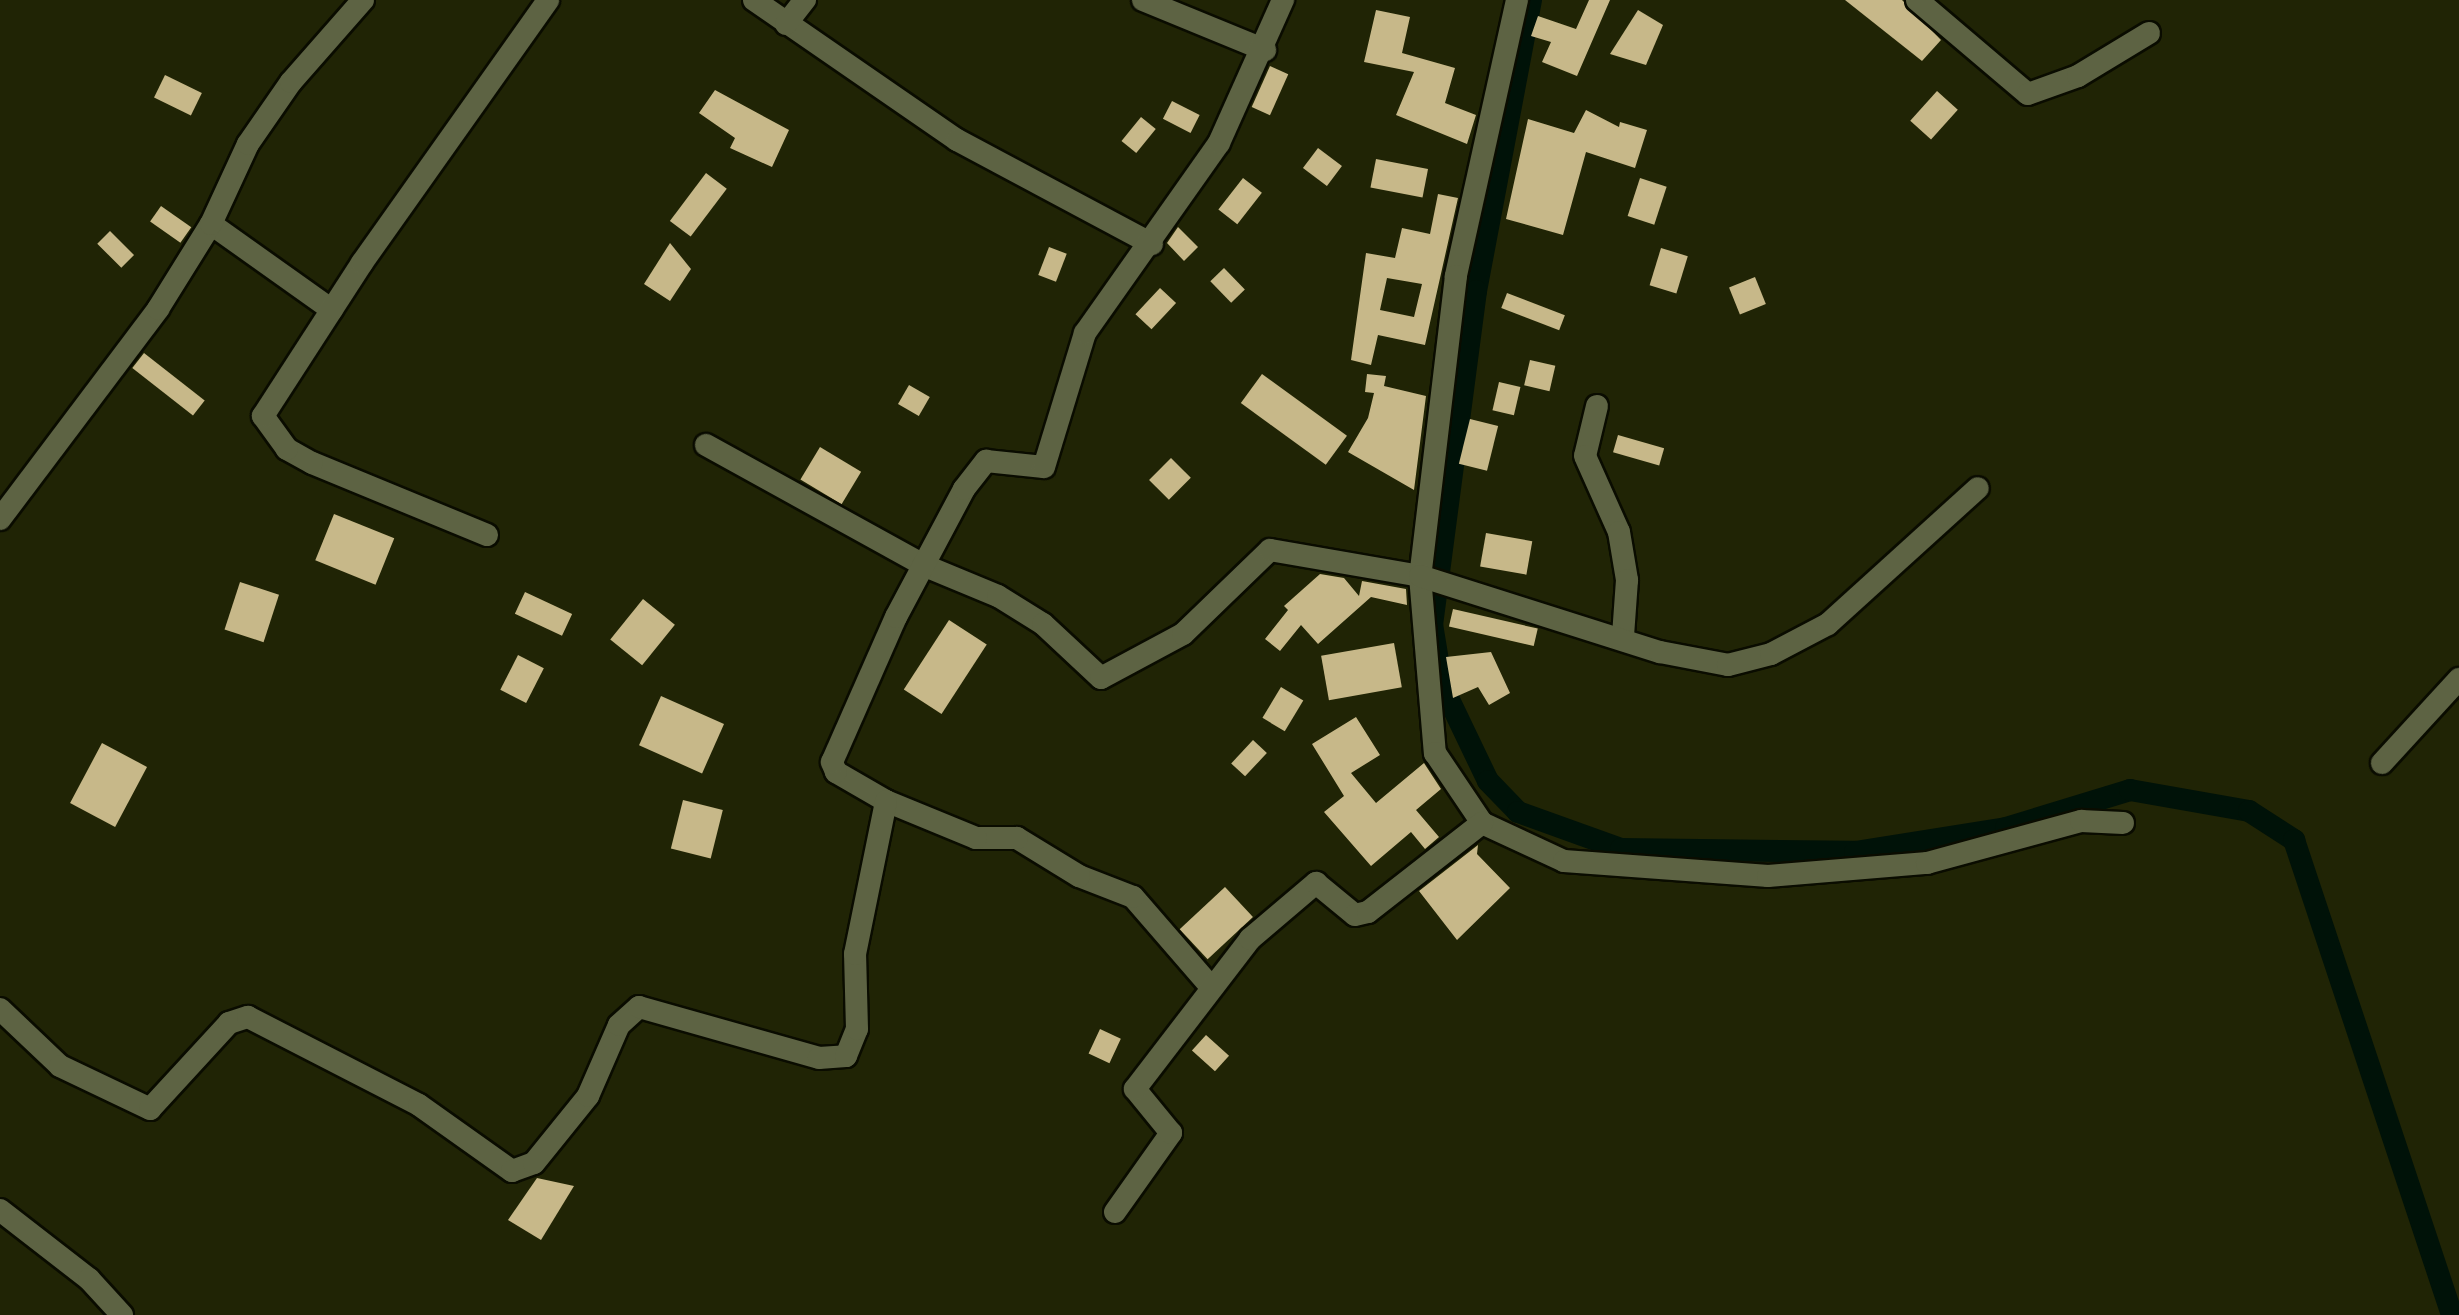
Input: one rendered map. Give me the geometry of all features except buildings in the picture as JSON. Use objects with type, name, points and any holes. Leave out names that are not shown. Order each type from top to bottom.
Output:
[{"type":"street","points":[[487,534],[312,463],[287,448],[263,416],[548,0]]},
{"type":"street","points":[[754,0],[957,140],[1152,244]]},
{"type":"street","points":[[786,24],[805,0]]},
{"type":"street","points":[[1144,0],[1265,50]]},
{"type":"street","points":[[1210,987],[1133,896],[1079,876],[1017,838],[976,838],[886,801],[836,772],[832,762],[923,565],[986,461],[1044,467],[1085,334],[1152,244],[1218,143],[1265,50],[1283,0]]},
{"type":"street","points":[[1518,0],[1456,276],[1424,578],[1435,753],[1482,824],[1564,861],[1768,876],[1927,862],[2081,821],[2123,822]]},
{"type":"street","points":[[1917,0],[2028,94],[2078,76],[2148,33]]},
{"type":"street","points":[[0,518],[120,364],[211,224],[248,144],[291,82],[361,1]]},
{"type":"street","points":[[211,224],[332,310]]},
{"type":"street","points":[[1596,406],[1585,456],[1619,532],[1627,580],[1623,636]]},
{"type":"street","points":[[706,445],[923,565],[998,596],[1043,624],[1101,678],[1183,634],[1270,550],[1457,586],[1728,665],[1771,654],[1828,624],[1978,488]]},
{"type":"street","points":[[2382,764],[2459,679]]},
{"type":"street","points":[[0,1009],[60,1066],[150,1109],[228,1023],[248,1017],[420,1104],[512,1171],[534,1162],[588,1096],[620,1026],[639,1007],[819,1058],[846,1056],[857,1029],[855,954],[886,801]]},
{"type":"street","points":[[1116,1212],[1171,1133],[1135,1088],[1250,940],[1316,883],[1355,916],[1368,912],[1482,824]]},
{"type":"street","points":[[0,1210],[88,1279],[122,1315]]},
{"type":"waterway","points":[[1531,0],[1476,291],[1432,624],[1442,685],[1488,781],[1518,812],[1621,849],[1855,852],[2006,828],[2130,790],[2249,811],[2294,840],[2452,1315]]}]
